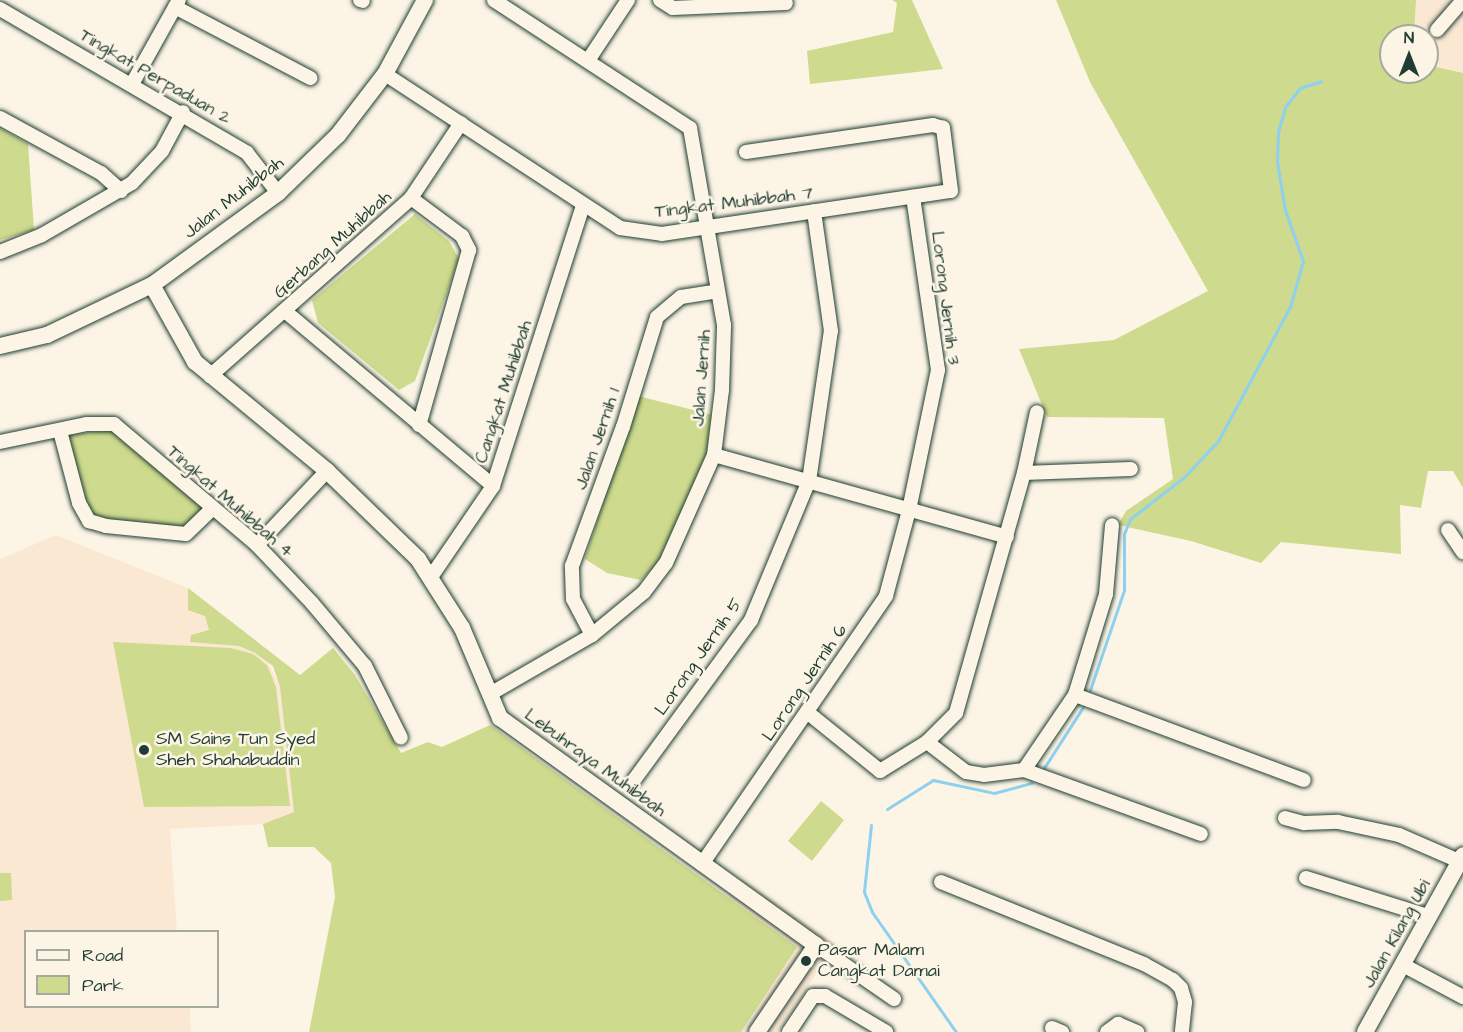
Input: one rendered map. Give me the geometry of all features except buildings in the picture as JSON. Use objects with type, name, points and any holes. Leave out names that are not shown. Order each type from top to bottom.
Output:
[{"type":"street","name":"Jalan Muhibbah","points":[[0,346],[47,335],[152,285],[278,193],[338,135],[386,74],[425,0]]},
{"type":"street","name":"Jalan Jernih","points":[[490,694],[592,635],[644,591],[666,563],[714,455],[722,390],[724,325],[690,128],[589,59],[494,0]]},
{"type":"street","points":[[589,59],[628,0]]},
{"type":"street","points":[[660,0],[673,8],[786,3]]},
{"type":"street","points":[[1439,28],[1463,0]]},
{"type":"street","points":[[132,84],[177,4],[310,78]]},
{"type":"street","name":"Tingkat Perpaduan 2","points":[[0,9],[183,112],[247,153],[278,193]]},
{"type":"street","name":"Tingkat Muhibbah 7","points":[[386,74],[620,228],[662,234],[951,191],[942,128],[933,125],[746,152]]},
{"type":"street","points":[[0,252],[42,235],[121,191],[162,151],[183,112]]},
{"type":"street","points":[[0,118],[101,173],[121,191]]},
{"type":"street","name":"Gerbang Muhibbah","points":[[210,376],[286,312],[411,198],[461,123]]},
{"type":"street","name":"Lorong Jernih 3","points":[[909,510],[938,370],[913,196]]},
{"type":"street","points":[[411,198],[462,236],[469,250],[419,425]]},
{"type":"street","name":"Cangkat Muhibbah","points":[[431,577],[493,486],[583,204]]},
{"type":"street","name":"Lorong Jernih 5","points":[[634,780],[752,620],[809,481],[831,331],[814,211]]},
{"type":"street","name":"Lebuhraya Muhibbah","points":[[152,285],[184,347],[210,376],[327,471],[418,559],[462,628],[500,718],[894,999]]},
{"type":"street","name":"Jalan Jernih 1","points":[[592,635],[573,599],[572,566],[623,427],[657,317],[681,297],[717,291]]},
{"type":"street","points":[[286,312],[493,486]]},
{"type":"street","points":[[807,712],[880,771],[927,742],[956,713],[965,690],[1007,537],[1037,412]]},
{"type":"street","name":"Tingkat Muhibbah 4","points":[[0,442],[87,424],[114,424],[257,545],[365,666],[401,738]]},
{"type":"street","points":[[60,430],[78,503],[89,520],[106,526],[186,534],[212,508]]},
{"type":"street","points":[[714,455],[1007,537]]},
{"type":"street","points":[[1024,473],[1131,469]]},
{"type":"street","points":[[257,545],[327,471]]},
{"type":"street","name":"Lorong Jernih 6","points":[[702,864],[886,596],[909,510]]},
{"type":"street","points":[[1024,770],[1076,695],[1107,594],[1112,525]]},
{"type":"street","points":[[1448,530],[1463,552]]},
{"type":"street","points":[[1076,695],[1304,780]]},
{"type":"street","points":[[927,742],[966,772],[984,775],[1024,770],[1201,834]]},
{"type":"street","points":[[1285,818],[1304,823],[1338,822],[1399,835],[1461,858]]},
{"type":"street","name":"Jalan Kilang Ubi","points":[[1365,1032],[1461,858]]},
{"type":"street","points":[[1306,878],[1428,916]]},
{"type":"street","points":[[941,882],[1144,964],[1173,980],[1181,988],[1185,1002],[1182,1032]]},
{"type":"street","points":[[757,1032],[816,945]]},
{"type":"street","points":[[1403,965],[1463,997]]},
{"type":"street","points":[[789,1032],[813,996],[825,996],[886,1032]]},
{"type":"street","points":[[1107,1032],[1118,1024],[1137,1032]]},
{"type":"shaded area","points":[[1416,0],[1463,0],[1463,73],[1439,68],[1439,24],[1415,24]]},
{"type":"shaded area","name":"SM Sains Tun Syed Sheh Shahabuddin","points":[[56,535],[188,588],[266,658],[280,687],[294,812],[263,824],[170,829],[177,930],[24,930],[24,1008],[190,1008],[191,1032],[0,1032],[0,559]]},
{"type":"shaded area","name":"Pasar Malam Cangkat Damai","points":[[742,879],[836,944],[778,1032],[741,1032],[796,947],[728,897]]},
{"type":"green space","points":[[892,0],[912,0],[943,69],[810,84],[807,51],[893,32],[897,3]]},
{"type":"green space","points":[[1056,0],[1416,0],[1415,24],[1379,24],[1379,84],[1439,84],[1439,68],[1463,73],[1463,488],[1453,471],[1428,471],[1421,508],[1400,505],[1401,554],[1281,542],[1261,563],[1191,541],[1118,525],[1126,511],[1173,479],[1164,418],[1047,417],[1019,349],[1114,340],[1208,291],[1090,82]]},
{"type":"green space","points":[[0,128],[28,144],[34,230],[0,240]]},
{"type":"green space","points":[[415,214],[449,241],[459,259],[415,381],[399,390],[318,323],[312,300]]},
{"type":"green space","points":[[638,396],[713,415],[710,450],[663,557],[641,580],[607,573],[585,559]]},
{"type":"green space","points":[[112,430],[204,509],[183,529],[93,517],[83,501],[65,435]]},
{"type":"green space","points":[[188,588],[300,675],[333,648],[355,675],[401,753],[428,742],[442,747],[490,725],[797,947],[741,1032],[309,1032],[335,897],[331,863],[314,847],[268,847],[263,824],[294,812],[280,687],[273,666],[255,653],[239,646],[190,642],[191,635],[209,630],[205,616],[188,610]]},
{"type":"green space","points":[[113,642],[231,648],[253,654],[267,665],[276,687],[290,806],[144,807]]},
{"type":"green space","points":[[821,801],[844,820],[812,861],[788,841]]},
{"type":"green space","points":[[0,873],[11,873],[12,900],[0,901]]},
{"type":"waterway","points":[[1090,690],[1124,590],[1124,534],[1130,519],[1184,477],[1218,441],[1290,307],[1303,261],[1285,210],[1277,162],[1278,132],[1285,107],[1300,88],[1321,81]]},
{"type":"waterway","points":[[1044,768],[1083,707]]},
{"type":"waterway","points":[[887,809],[933,780],[994,793],[1032,783]]},
{"type":"waterway","points":[[871,825],[864,892],[872,912],[956,1032]]},
{"type":"place","name":"SM Sains Tun Syed Sheh Shahabuddin","points":[[144,750]]},
{"type":"place","name":"Pasar Malam Cangkat Damai","points":[[806,961]]}]
